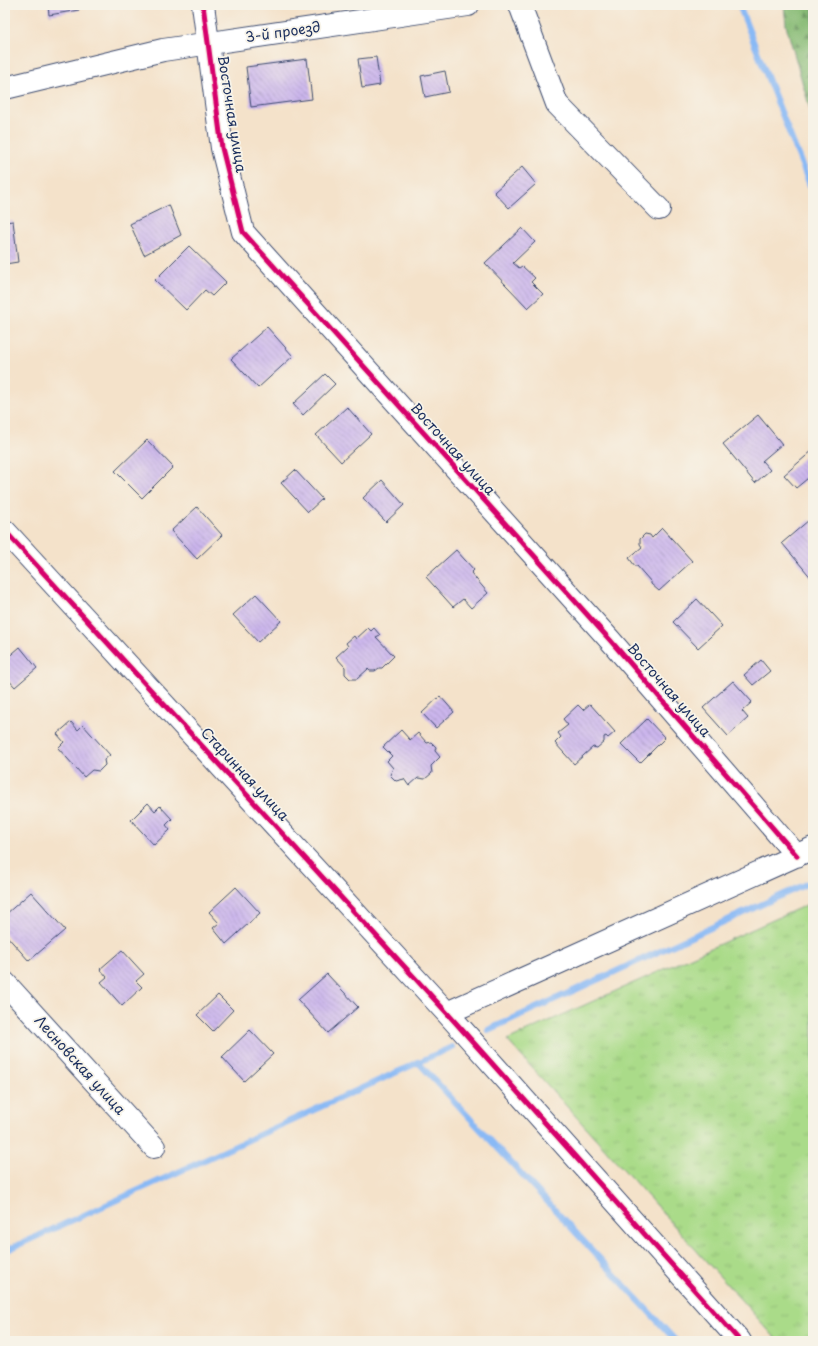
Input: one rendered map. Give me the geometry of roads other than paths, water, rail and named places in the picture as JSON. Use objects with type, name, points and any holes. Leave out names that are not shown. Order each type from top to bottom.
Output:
[{"type":"street","name":"Восточная улица","points":[[203,5],[222,148],[243,232],[610,640],[805,852]]},
{"type":"street","name":"3-й проезд","points":[[5,88],[163,50],[468,5]]},
{"type":"street","points":[[520,5],[557,104],[659,209]]},
{"type":"street","name":"Старинная улица","points":[[5,531],[447,1013],[740,1341]]},
{"type":"street","points":[[447,1013],[805,852]]},
{"type":"street","name":"Лесновская улица","points":[[5,983],[154,1147]]},
{"type":"waterway","points":[[739,5],[813,193]]},
{"type":"waterway","points":[[488,1030],[813,881]]},
{"type":"waterway","points":[[5,1251],[452,1047]]},
{"type":"waterway","points":[[418,1062],[676,1341]]}]
